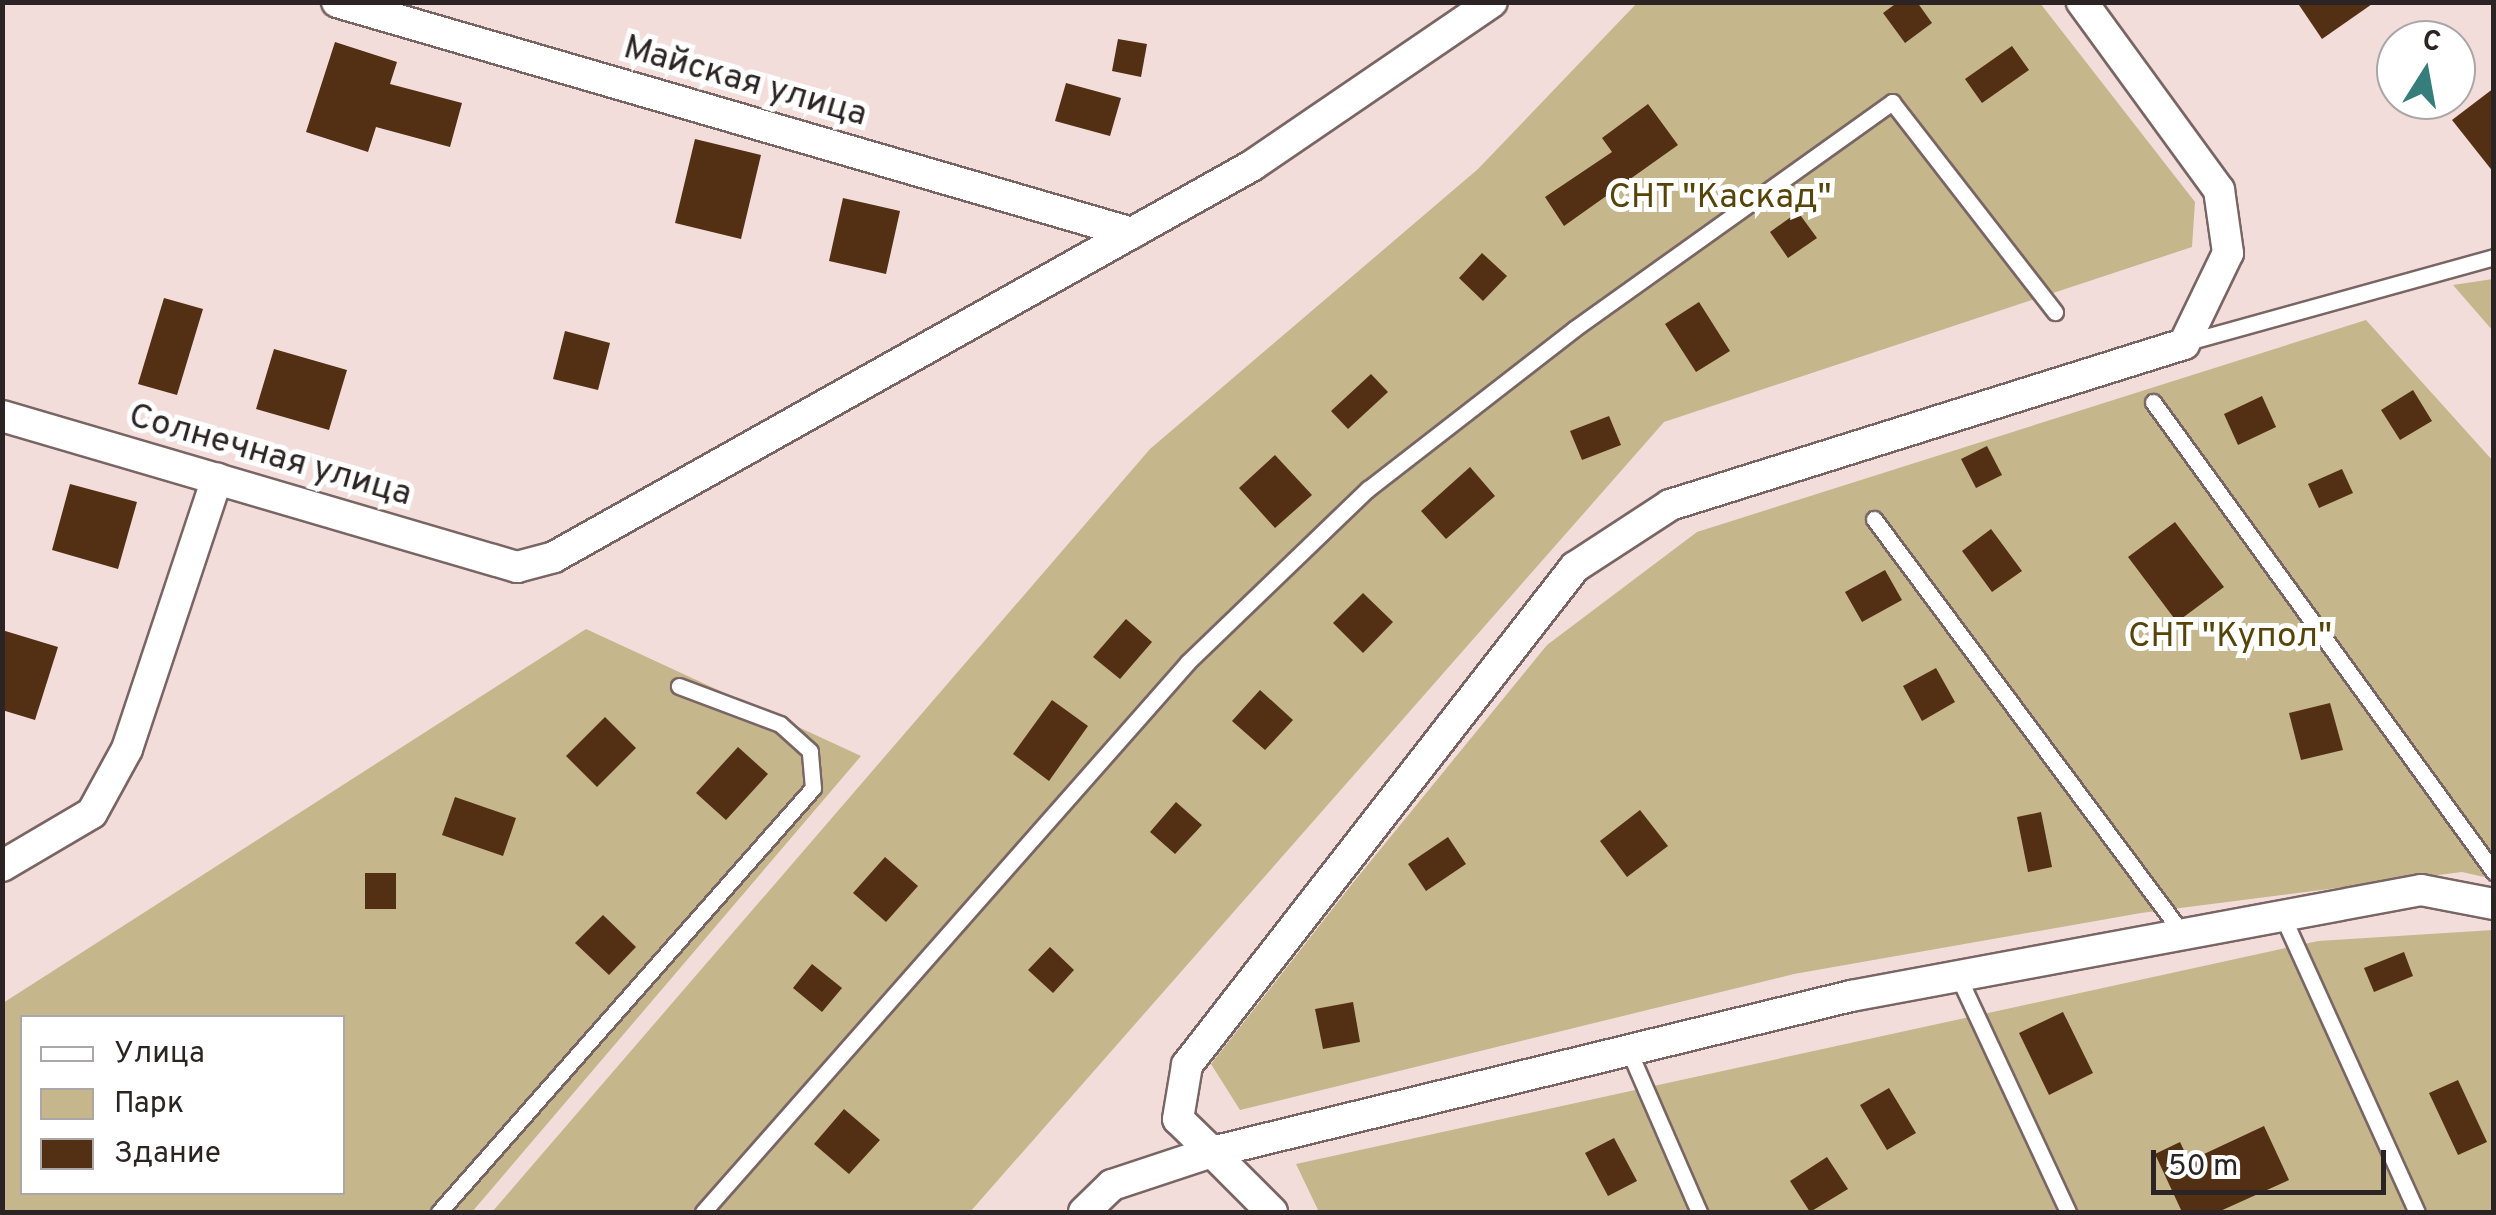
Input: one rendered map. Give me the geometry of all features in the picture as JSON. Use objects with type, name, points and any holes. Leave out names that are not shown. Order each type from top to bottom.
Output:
[{"type":"street","name":"Майская улица","points":[[338,2],[1132,233]]},
{"type":"street","points":[[1132,233],[1253,166],[1492,2]]},
{"type":"street","points":[[1272,1212],[1178,1118],[1187,1065],[1575,567],[1670,505],[2184,344],[2228,253],[2220,190],[2082,2]]},
{"type":"street","name":"Солнечная улица","points":[[2,416],[517,568],[554,557],[1132,233]]},
{"type":"street","points":[[2,866],[92,813],[127,749],[217,479]]},
{"type":"street","points":[[1084,1212],[1112,1184],[1212,1152],[1958,976],[2420,890],[2494,904]]},
{"type":"lane","points":[[702,1212],[1188,662],[1368,489],[1574,329],[1892,102],[2056,312]]},
{"type":"lane","points":[[2184,344],[2494,257]]},
{"type":"lane","points":[[2153,402],[2494,872]]},
{"type":"lane","points":[[1874,519],[2182,933]]},
{"type":"lane","points":[[439,1212],[813,788],[810,751],[780,724],[679,686]]},
{"type":"lane","points":[[2282,915],[2417,1212]]},
{"type":"lane","points":[[1958,976],[2068,1212]]},
{"type":"lane","points":[[1629,1051],[1699,1212]]},
{"type":"green space","name":"СНТ \"Каскад\"","points":[[1637,3],[2040,3],[2195,202],[2192,247],[1664,422],[970,1212],[492,1212],[1150,449],[1478,169]]},
{"type":"green space","points":[[2494,279],[2493,331],[2453,285]]},
{"type":"green space","name":"СНТ \"Купол\"","points":[[2366,320],[2493,461],[2493,879],[2462,872],[2141,913],[1794,974],[1240,1110],[1211,1064],[1352,884],[1547,645],[1697,532]]},
{"type":"green space","points":[[586,629],[861,756],[472,1212],[3,1212],[3,1003]]},
{"type":"green space","points":[[2493,930],[2493,1212],[1319,1212],[1296,1164],[2318,941]]},
{"type":"building","points":[[1898,2],[1917,2],[1932,23],[1905,43],[1883,13]]},
{"type":"building","points":[[2297,2],[2375,2],[2322,39]]},
{"type":"building","points":[[1118,39],[1147,44],[1141,77],[1112,71]]},
{"type":"building","points":[[335,42],[397,62],[390,84],[462,103],[450,147],[376,127],[368,152],[306,132]]},
{"type":"building","points":[[2012,46],[2029,70],[1982,103],[1965,79]]},
{"type":"building","points":[[1066,83],[1121,98],[1110,136],[1055,121]]},
{"type":"building","points":[[2494,88],[2494,173],[2452,120],[2476,120],[2476,102]]},
{"type":"building","points":[[1648,104],[1678,145],[1564,226],[1545,197],[1612,152],[1602,138]]},
{"type":"building","points":[[695,139],[761,155],[741,239],[675,223]]},
{"type":"building","points":[[843,198],[900,211],[886,274],[829,261]]},
{"type":"building","points":[[1798,212],[1817,238],[1788,258],[1770,232]]},
{"type":"building","points":[[1482,253],[1507,276],[1483,301],[1459,278]]},
{"type":"building","points":[[164,298],[203,309],[177,395],[138,384]]},
{"type":"building","points":[[1699,302],[1730,351],[1696,372],[1665,324]]},
{"type":"building","points":[[565,331],[610,343],[598,390],[553,379]]},
{"type":"building","points":[[274,349],[347,370],[329,430],[256,409]]},
{"type":"building","points":[[1371,374],[1388,392],[1348,429],[1331,411]]},
{"type":"building","points":[[2413,390],[2432,421],[2400,440],[2381,410]]},
{"type":"building","points":[[2262,396],[2276,427],[2238,445],[2224,414]]},
{"type":"building","points":[[1609,416],[1621,445],[1582,460],[1570,431]]},
{"type":"building","points":[[1987,446],[2002,475],[1976,488],[1961,459]]},
{"type":"building","points":[[1275,455],[1312,495],[1275,528],[1239,488]]},
{"type":"building","points":[[1470,467],[1495,496],[1446,539],[1421,511]]},
{"type":"building","points":[[2342,469],[2353,493],[2319,508],[2308,484]]},
{"type":"building","points":[[70,484],[137,502],[118,569],[52,550]]},
{"type":"building","points":[[2175,522],[2224,587],[2177,622],[2128,557]]},
{"type":"building","points":[[1991,529],[2022,571],[1992,592],[1962,551]]},
{"type":"building","points":[[1885,570],[1902,600],[1862,622],[1845,592]]},
{"type":"building","points":[[1363,593],[1393,622],[1363,653],[1333,623]]},
{"type":"building","points":[[1126,619],[1152,642],[1120,679],[1093,657]]},
{"type":"building","points":[[2,630],[58,647],[35,720],[2,710]]},
{"type":"building","points":[[1936,668],[1955,702],[1922,721],[1903,686]]},
{"type":"building","points":[[1260,690],[1293,720],[1265,750],[1232,721]]},
{"type":"building","points":[[1052,700],[1088,726],[1049,781],[1013,754]]},
{"type":"building","points":[[2330,703],[2343,750],[2301,760],[2289,713]]},
{"type":"building","points":[[605,717],[636,748],[597,787],[566,756]]},
{"type":"building","points":[[738,747],[768,774],[726,820],[696,793]]},
{"type":"building","points":[[455,797],[516,818],[503,856],[442,835]]},
{"type":"building","points":[[1176,802],[1202,825],[1175,854],[1150,832]]},
{"type":"building","points":[[1640,810],[1668,846],[1627,877],[1600,841]]},
{"type":"building","points":[[2041,812],[2052,867],[2028,872],[2017,817]]},
{"type":"building","points":[[1448,837],[1466,864],[1426,891],[1408,864]]},
{"type":"building","points":[[885,857],[918,886],[886,922],[853,893]]},
{"type":"building","points":[[365,873],[396,873],[396,909],[365,909]]},
{"type":"building","points":[[603,915],[636,947],[609,975],[575,943]]},
{"type":"building","points":[[1050,947],[1074,970],[1053,993],[1028,970]]},
{"type":"building","points":[[2404,952],[2413,976],[2374,992],[2364,968]]},
{"type":"building","points":[[812,964],[842,988],[822,1012],[793,988]]},
{"type":"building","points":[[1353,1002],[1360,1042],[1323,1049],[1315,1009]]},
{"type":"building","points":[[2063,1012],[2093,1073],[2049,1095],[2019,1033]]},
{"type":"building","points":[[2458,1080],[2487,1142],[2458,1155],[2429,1093]]},
{"type":"building","points":[[1889,1088],[1916,1133],[1887,1150],[1860,1105]]},
{"type":"building","points":[[844,1109],[880,1140],[849,1174],[814,1144]]},
{"type":"building","points":[[2264,1126],[2289,1180],[2218,1212],[2182,1212],[2155,1154],[2180,1142],[2189,1161]]},
{"type":"building","points":[[1614,1138],[1637,1181],[1608,1196],[1585,1153]]},
{"type":"building","points":[[1827,1157],[1848,1189],[1810,1212],[1790,1181]]}]
